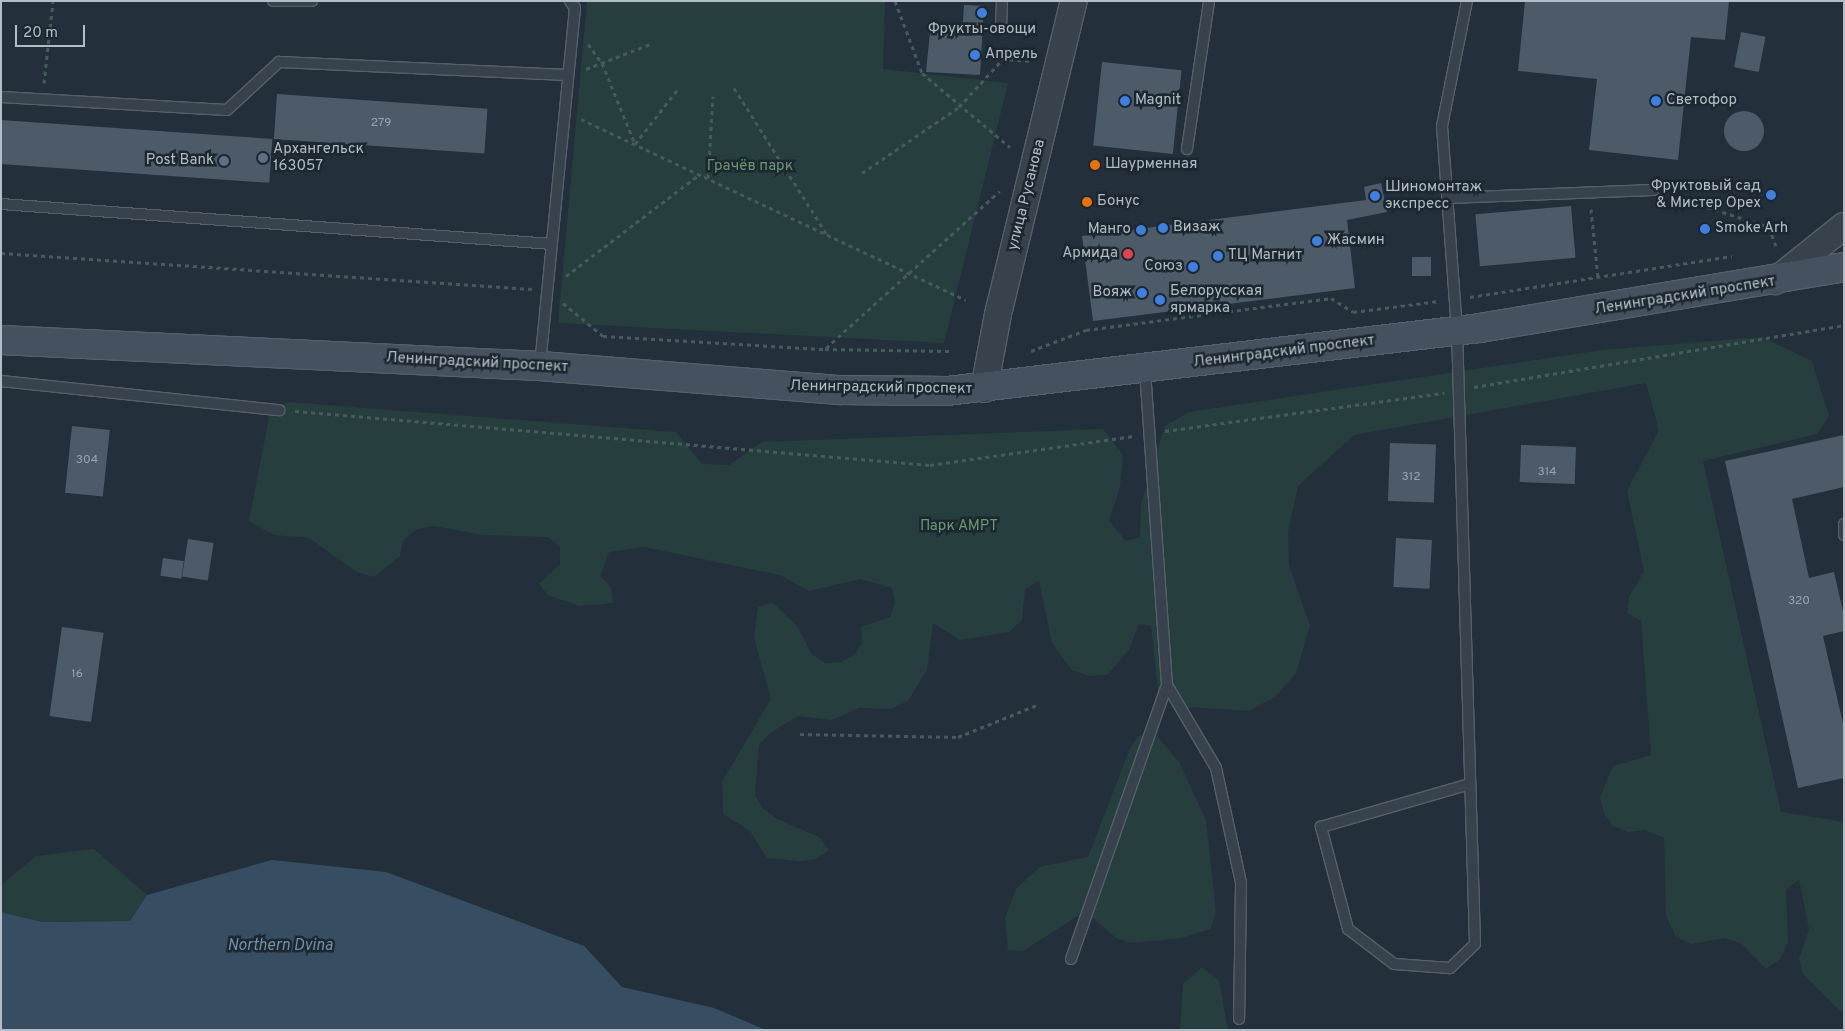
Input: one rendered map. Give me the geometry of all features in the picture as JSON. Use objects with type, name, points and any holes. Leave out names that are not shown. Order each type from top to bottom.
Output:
[{"type":"main road","name":"Ленинградский проспект","points":[[1,340],[540,366],[840,390],[984,389],[1457,330],[1774,282],[1844,268]]},
{"type":"street","name":"улица Русанова","points":[[984,389],[998,314],[1074,1]]},
{"type":"street","points":[[1774,282],[1844,226]]},
{"type":"lane","points":[[273,1],[312,1]]},
{"type":"lane","points":[[540,366],[574,23],[575,8],[570,1]]},
{"type":"lane","points":[[1001,29],[1002,1]]},
{"type":"lane","points":[[1187,149],[1209,1]]},
{"type":"lane","points":[[1467,1],[1442,126],[1453,299],[1457,330],[1475,944],[1450,968],[1394,964],[1348,930],[1321,827],[1470,784]]},
{"type":"lane","points":[[1,97],[42,101],[227,110],[279,62],[568,75]]},
{"type":"lane","points":[[1447,198],[1654,190]]},
{"type":"lane","points":[[1,204],[552,244]]},
{"type":"lane","points":[[1071,959],[1167,685],[1145,369]]},
{"type":"lane","points":[[1,382],[279,410]]},
{"type":"lane","points":[[1844,524],[1844,535]]},
{"type":"lane","points":[[1167,685],[1216,768],[1241,883],[1239,1019]]},
{"type":"path","points":[[42,101],[52,1]]},
{"type":"path","points":[[895,1],[922,73],[959,107],[1010,147]]},
{"type":"path","points":[[574,23],[602,63],[635,144]]},
{"type":"path","points":[[568,75],[653,43]]},
{"type":"path","points":[[992,58],[1033,61]]},
{"type":"path","points":[[862,173],[959,107],[1003,59]]},
{"type":"path","points":[[734,88],[827,235]]},
{"type":"path","points":[[635,144],[678,89]]},
{"type":"path","points":[[708,178],[713,96]]},
{"type":"path","points":[[565,112],[965,300]]},
{"type":"path","points":[[547,290],[700,174]]},
{"type":"path","points":[[1654,190],[1769,226],[1778,252]]},
{"type":"path","points":[[825,349],[1000,191]]},
{"type":"path","points":[[1589,193],[1598,278]]},
{"type":"path","points":[[1,253],[547,290],[603,336],[825,349],[949,351]]},
{"type":"path","points":[[1031,351],[1086,330],[1331,298],[1353,312],[1598,278],[1732,256]]},
{"type":"path","points":[[279,410],[930,465],[1459,391],[1844,325]]},
{"type":"path","points":[[800,734],[958,737],[1037,705]]},
{"type":"green space","name":"Грачёв парк","points":[[587,1],[885,1],[883,69],[1008,83],[944,343],[558,323]]},
{"type":"green space","name":"Парк АМРТ","points":[[1762,337],[1812,361],[1829,416],[1817,434],[1703,461],[1781,812],[1844,822],[1844,1010],[1840,1011],[1803,974],[1799,959],[1809,929],[1799,879],[1786,890],[1788,942],[1780,959],[1766,969],[1742,944],[1725,938],[1691,944],[1676,937],[1666,916],[1664,838],[1645,830],[1628,832],[1613,826],[1604,813],[1600,797],[1613,766],[1651,755],[1641,621],[1627,613],[1629,597],[1644,571],[1627,491],[1659,430],[1646,383],[1354,435],[1298,486],[1288,532],[1289,565],[1310,626],[1296,673],[1275,697],[1249,711],[1187,707],[1158,691],[1151,626],[1139,624],[1129,650],[1107,675],[1089,676],[1072,670],[1052,643],[1039,581],[1025,589],[1022,620],[1009,632],[960,640],[933,623],[927,670],[908,701],[891,709],[859,708],[832,720],[798,716],[770,733],[759,745],[755,795],[763,808],[777,819],[819,837],[829,850],[816,859],[799,861],[767,858],[750,831],[723,814],[722,782],[771,699],[754,638],[758,607],[773,603],[797,626],[812,654],[825,663],[841,662],[854,655],[862,643],[861,627],[890,617],[895,603],[892,588],[861,579],[809,591],[780,575],[644,547],[609,552],[600,576],[611,587],[613,603],[579,606],[548,595],[539,584],[560,564],[560,547],[548,537],[482,535],[434,526],[417,529],[403,540],[400,556],[374,577],[357,572],[309,538],[274,535],[249,521],[270,412],[288,402],[676,432],[702,464],[729,465],[762,442],[1103,429],[1123,455],[1120,487],[1109,521],[1126,541],[1140,537],[1141,504],[1165,426],[1189,412],[1602,350]]},
{"type":"green space","points":[[1154,732],[1179,762],[1206,820],[1216,913],[1210,929],[1182,938],[1130,943],[1116,938],[1092,917],[1076,917],[1023,951],[1008,950],[1005,918],[1016,889],[1040,867],[1088,857],[1129,751],[1138,736]]},
{"type":"green space","points":[[94,849],[147,895],[130,921],[42,922],[1,912],[1,885],[36,856]]},
{"type":"green space","points":[[1202,967],[1219,981],[1228,1030],[1180,1030],[1183,984]]},
{"type":"water","name":"Northern Dvina","points":[[272,860],[386,872],[584,946],[622,987],[714,1008],[766,1030],[1,1030],[1,912],[42,922],[130,921],[147,895]]},
{"type":"building","points":[[1525,1],[1729,1],[1725,40],[1691,37],[1678,160],[1589,150],[1597,79],[1518,71]]},
{"type":"building","points":[[964,5],[984,6],[980,75],[926,72],[930,32],[962,35]]},
{"type":"building","points":[[1741,32],[1766,37],[1759,72],[1734,67]]},
{"type":"building","points":[[1102,62],[1182,70],[1173,154],[1093,146]]},
{"type":"building","points":[[277,94],[487,109],[484,154],[274,139]]},
{"type":"building","points":[[1744,111],[1758,117],[1764,131],[1758,145],[1744,151],[1730,145],[1724,131],[1730,117]]},
{"type":"building","points":[[1,120],[272,139],[269,183],[1,164]]},
{"type":"building","name":"ТЦ Магнит","points":[[1381,183],[1387,212],[1347,220],[1355,288],[1093,321],[1082,236],[1366,200],[1364,187]]},
{"type":"building","points":[[1571,206],[1576,258],[1480,266],[1475,214]]},
{"type":"building","points":[[1412,257],[1431,257],[1431,276],[1412,276]]},
{"type":"building","points":[[72,426],[110,430],[103,497],[65,493]]},
{"type":"building","points":[[1844,435],[1844,487],[1792,499],[1809,578],[1834,572],[1844,616],[1844,631],[1823,636],[1844,728],[1844,778],[1798,788],[1725,461]]},
{"type":"building","points":[[1390,443],[1436,445],[1434,503],[1388,501]]},
{"type":"building","points":[[1521,445],[1576,447],[1575,484],[1520,482]]},
{"type":"building","points":[[1396,538],[1432,540],[1429,589],[1393,587]]},
{"type":"building","points":[[188,539],[214,543],[208,581],[182,577]]},
{"type":"building","points":[[163,558],[184,561],[181,579],[160,576]]},
{"type":"building","points":[[62,627],[104,633],[91,722],[49,716]]},
{"type":"place","name":"Фрукты-овощи","points":[[982,13]]},
{"type":"place","name":"Апрель","points":[[975,55]]},
{"type":"place","name":"Magnit","points":[[1125,101]]},
{"type":"place","name":"Светофор","points":[[1656,101]]},
{"type":"place","name":"Архангельск 163057","points":[[263,158]]},
{"type":"place","name":"Post Bank","points":[[224,161]]},
{"type":"place","name":"Шаурменная","points":[[1095,165]]},
{"type":"place","name":"Фруктовый сад & Мистер Орех","points":[[1771,195]]},
{"type":"place","name":"Шиномонтаж экспресс","points":[[1375,196]]},
{"type":"place","name":"Бонус","points":[[1087,202]]},
{"type":"place","name":"Визаж","points":[[1163,228]]},
{"type":"place","name":"Smoke Arh","points":[[1705,229]]},
{"type":"place","name":"Манго","points":[[1141,230]]},
{"type":"place","name":"Жасмин","points":[[1317,241]]},
{"type":"place","name":"Армида","points":[[1128,254]]},
{"type":"place","name":"ТЦ Магнит","points":[[1218,256]]},
{"type":"place","name":"Союз","points":[[1193,267]]},
{"type":"place","name":"Вояж","points":[[1142,293]]},
{"type":"place","name":"Белорусская ярмарка","points":[[1160,300]]}]
